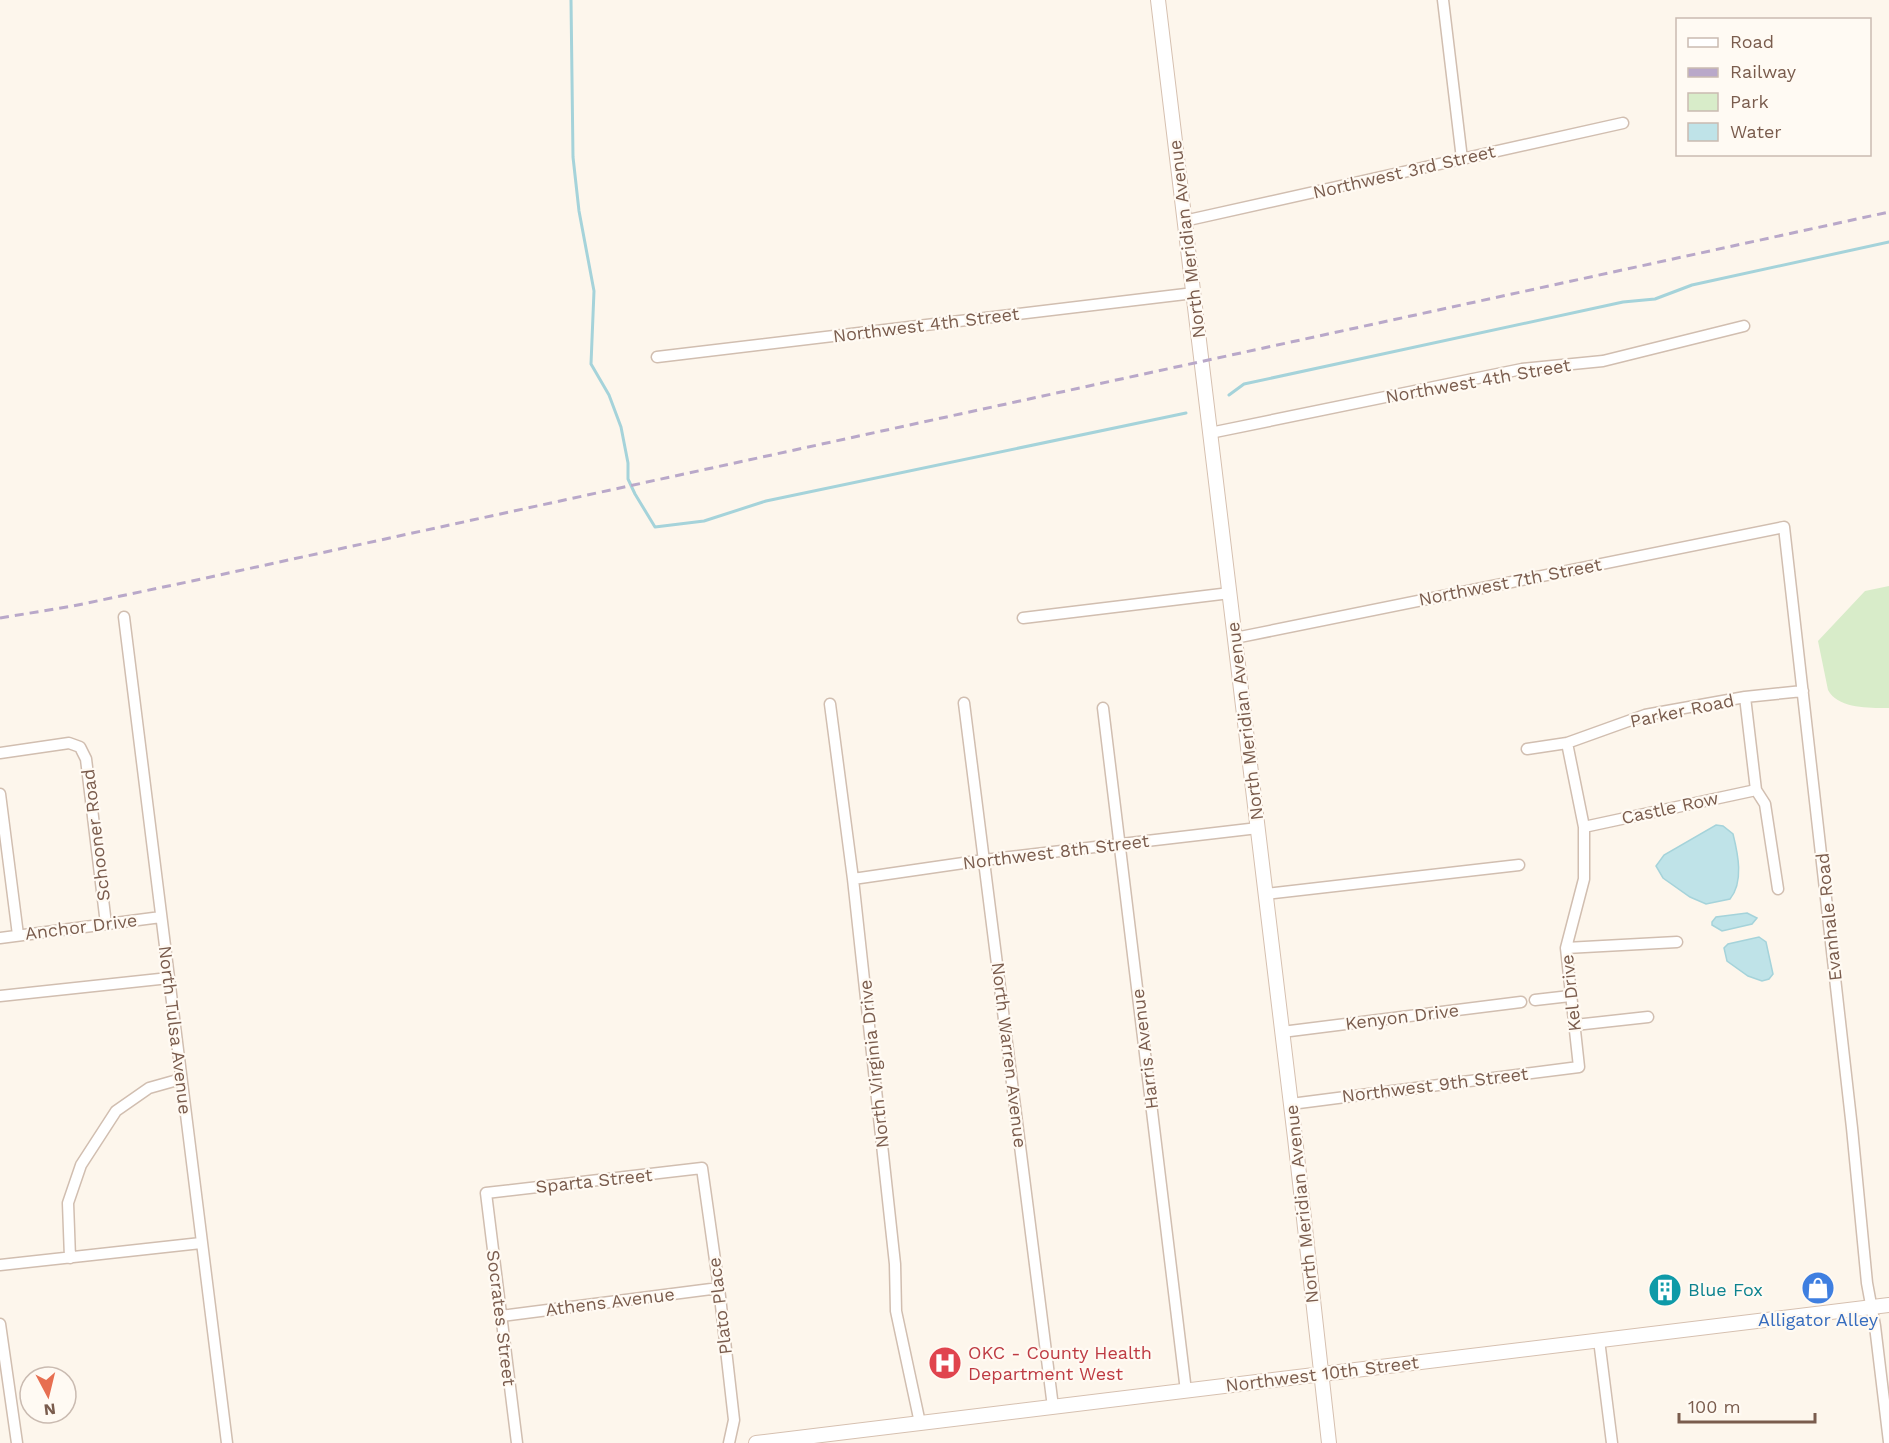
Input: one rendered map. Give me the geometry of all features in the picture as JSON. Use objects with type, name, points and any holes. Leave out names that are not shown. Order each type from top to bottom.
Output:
[{"type":"main road","name":"North Meridian Avenue","points":[[1158,0],[1291,1104],[1329,1443]]},
{"type":"main road","name":"Northwest 10th Street","points":[[756,1443],[1889,1305]]},
{"type":"street","points":[[1443,0],[1462,159]]},
{"type":"street","name":"Northwest 3rd Street","points":[[1184,221],[1623,123]]},
{"type":"street","name":"Northwest 4th Street","points":[[657,357],[1194,293]]},
{"type":"street","name":"Northwest 4th Street","points":[[1210,433],[1522,369],[1603,361],[1744,326]]},
{"type":"street","name":"Northwest 7th Street","points":[[1235,638],[1784,527]]},
{"type":"street","name":"Evanhale Road","points":[[1784,527],[1871,1308],[1889,1442]]},
{"type":"street","points":[[1023,618],[1230,593]]},
{"type":"street","name":"North Tulsa Avenue","points":[[124,617],[227,1443]]},
{"type":"street","name":"Parker Road","points":[[1527,749],[1567,743],[1645,715],[1745,697],[1803,691]]},
{"type":"street","points":[[1745,697],[1756,790],[1765,804],[1778,889]]},
{"type":"street","name":"North Warren Avenue","points":[[964,703],[1053,1407]]},
{"type":"street","name":"North Virginia Drive","points":[[830,704],[853,879],[896,1270],[896,1311],[920,1423]]},
{"type":"street","name":"Harris Avenue","points":[[1103,708],[1186,1391]]},
{"type":"street","name":"Kel Drive","points":[[1567,743],[1584,827],[1584,879],[1566,948],[1579,1067]]},
{"type":"street","name":"Schooner Road","points":[[0,753],[69,744],[80,747],[86,759],[106,924]]},
{"type":"street","name":"Castle Row","points":[[1584,827],[1756,790]]},
{"type":"street","points":[[0,794],[18,935]]},
{"type":"street","name":"Northwest 8th Street","points":[[853,879],[984,860],[1258,828]]},
{"type":"street","points":[[1266,894],[1519,865]]},
{"type":"street","name":"Anchor Drive","points":[[0,938],[161,917]]},
{"type":"street","points":[[1566,948],[1677,942]]},
{"type":"street","points":[[0,996],[170,978]]},
{"type":"street","points":[[1535,1000],[1570,996]]},
{"type":"street","name":"Kenyon Drive","points":[[1282,1032],[1521,1002]]},
{"type":"street","points":[[1575,1025],[1648,1017]]},
{"type":"street","name":"Northwest 9th Street","points":[[1291,1104],[1579,1067]]},
{"type":"street","points":[[70,1258],[68,1203],[81,1165],[116,1111],[149,1088],[181,1079]]},
{"type":"street","name":"Sparta Street","points":[[486,1193],[702,1168]]},
{"type":"street","name":"Plato Place","points":[[702,1168],[734,1420],[729,1443]]},
{"type":"street","name":"Socrates Street","points":[[486,1193],[517,1443]]},
{"type":"street","points":[[0,1265],[201,1243]]},
{"type":"street","name":"Athens Avenue","points":[[501,1316],[719,1288]]},
{"type":"street","points":[[0,1324],[17,1443]]},
{"type":"street","points":[[1599,1340],[1612,1443]]},
{"type":"green space","points":[[1889,586],[1889,708],[1855,706],[1839,701],[1828,690],[1818,641],[1865,591]]},
{"type":"water","points":[[1716,825],[1723,826],[1733,834],[1738,859],[1737,884],[1730,899],[1706,904],[1690,897],[1663,878],[1656,866],[1664,855]]},
{"type":"water","points":[[1747,913],[1757,918],[1752,924],[1722,931],[1712,925],[1716,917]]},
{"type":"water","points":[[1759,937],[1766,942],[1773,974],[1769,979],[1762,981],[1748,976],[1727,961],[1724,948],[1728,944]]},
{"type":"waterway","points":[[571,0],[573,157],[579,211],[594,291],[591,364],[609,395],[621,427],[628,463],[628,479],[655,527],[704,521],[766,501],[1186,413]]},
{"type":"waterway","points":[[1229,395],[1244,384],[1623,302],[1655,299],[1692,285],[1889,242]]},
{"type":"railway","points":[[0,618],[73,606],[192,581],[1889,212]]},
{"type":"place","name":"Alligator Alley","points":[[1818,1288]]},
{"type":"place","name":"Blue Fox","points":[[1665,1290]]},
{"type":"place","name":"OKC - County Health Department West","points":[[945,1363]]}]
